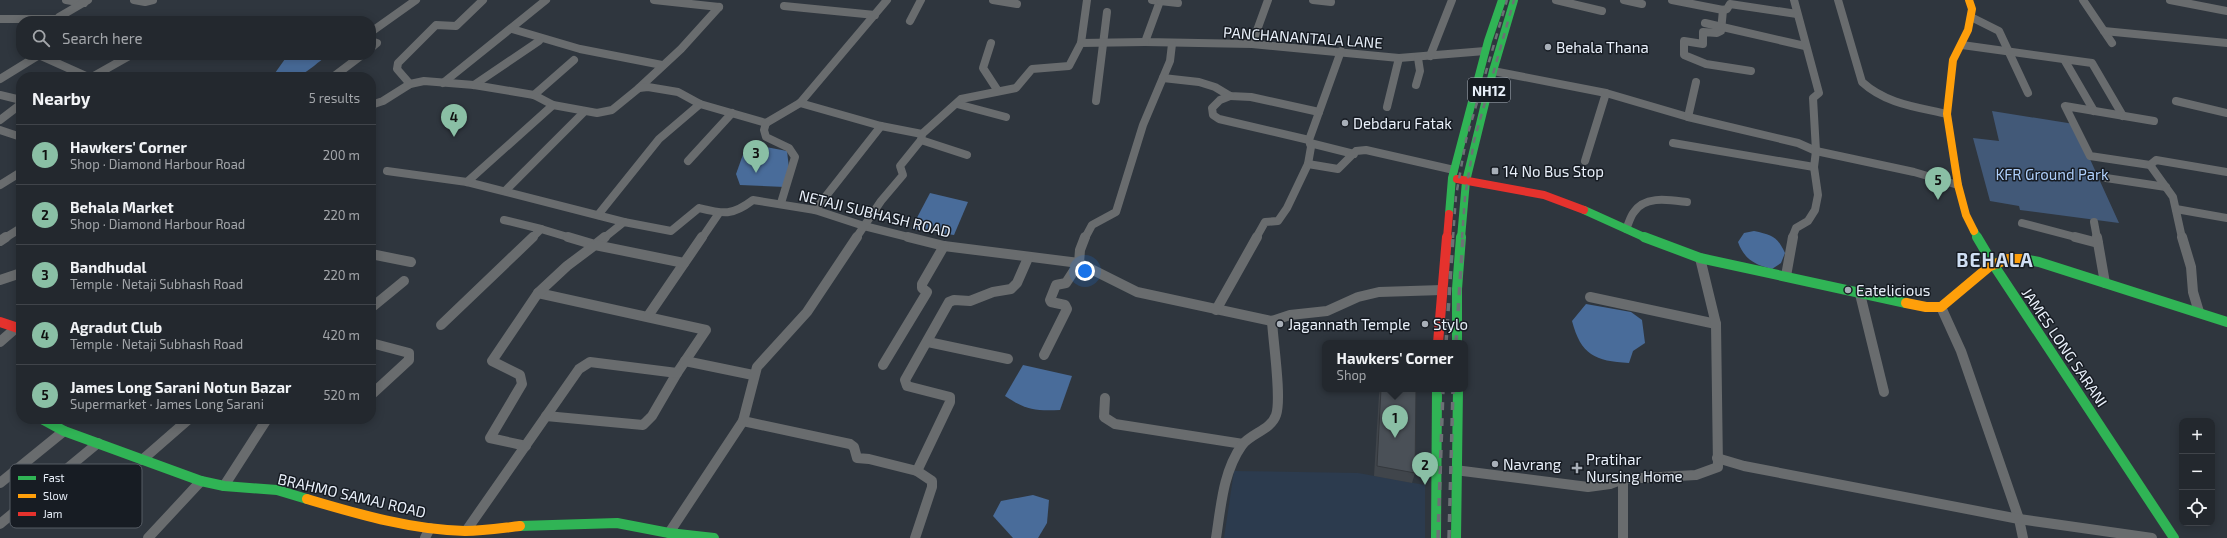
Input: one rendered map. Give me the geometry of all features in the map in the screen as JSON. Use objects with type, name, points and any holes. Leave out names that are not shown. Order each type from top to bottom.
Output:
[{"type":"main road","name":"NH12","points":[[1438,340],[1453,174],[1485,51],[1502,0]]},
{"type":"main road","name":"NH12","points":[[1457,340],[1457,290],[1466,181],[1493,71],[1514,0]]},
{"type":"main road","name":"JAMES LONG SARANI","points":[[1969,0],[1972,9],[1971,17],[1962,45],[1953,60],[1947,114],[1958,185],[1966,215],[1993,264],[2174,538]]},
{"type":"main road","points":[[1453,174],[1466,181],[1544,195],[1574,205],[1657,243],[1700,258],[1786,276],[1860,294],[1926,307],[1941,307],[1993,264],[2006,259],[2026,259],[2227,322]]},
{"type":"main road","points":[[0,322],[16,328]]},
{"type":"main road","points":[[1436,538],[1438,392]]},
{"type":"main road","points":[[1456,538],[1458,392]]},
{"type":"main road","name":"BRAHMO SAMAJ ROAD","points":[[51,424],[64,431],[201,481],[224,486],[277,490],[428,533],[466,531],[485,534],[617,523],[669,533],[714,538]]},
{"type":"street","points":[[66,0],[86,1]]},
{"type":"street","points":[[134,0],[145,2],[153,0]]},
{"type":"street","points":[[376,28],[416,0]]},
{"type":"street","points":[[410,84],[397,69],[398,63],[436,25],[456,26],[483,0]]},
{"type":"street","points":[[443,83],[512,29],[546,0]]},
{"type":"street","points":[[654,0],[717,3]]},
{"type":"street","points":[[639,88],[648,87],[678,92],[700,104],[766,123],[800,103],[887,0]]},
{"type":"street","points":[[910,21],[921,0]]},
{"type":"street","points":[[992,0],[1017,4]]},
{"type":"street","points":[[669,533],[743,421],[753,375],[757,367],[773,347],[807,312],[881,200],[904,175],[900,166],[922,137],[961,99],[1016,88],[1032,69],[1063,68],[1069,66],[1081,43],[1087,0]]},
{"type":"street","points":[[1152,0],[1178,3]]},
{"type":"street","points":[[1252,44],[1262,12],[1268,0]]},
{"type":"street","points":[[1314,0],[1331,2]]},
{"type":"street","points":[[1430,56],[1452,0]]},
{"type":"street","points":[[1556,0],[1602,11]]},
{"type":"street","points":[[1624,0],[1642,4]]},
{"type":"street","points":[[1672,0],[1723,10],[1727,8],[1729,2],[1797,14]]},
{"type":"street","points":[[1786,276],[1793,235],[1796,228],[1808,221],[1815,210],[1818,195],[1814,167],[1816,151],[1813,98],[1819,93],[1811,60],[1805,46],[1794,0]]},
{"type":"street","points":[[1838,0],[1862,82],[1868,89],[1881,98],[1947,114]]},
{"type":"street","points":[[2083,0],[2112,42]]},
{"type":"street","points":[[2170,0],[2227,11]]},
{"type":"street","points":[[64,16],[86,1]]},
{"type":"street","points":[[1145,42],[1160,1]]},
{"type":"street","points":[[376,103],[383,101],[410,84],[418,81],[474,85],[534,95],[553,105],[584,112],[597,113],[612,110],[639,88],[662,65],[681,49],[717,3]]},
{"type":"street","points":[[784,6],[874,15]]},
{"type":"street","points":[[1723,10],[1722,31],[1717,33],[1703,32],[1703,44],[1684,41],[1684,55],[1688,59],[1703,63],[1752,71]]},
{"type":"street","points":[[1096,101],[1098,72],[1104,43],[1104,25],[1108,12]]},
{"type":"street","points":[[1971,17],[1999,31],[2028,93]]},
{"type":"street","points":[[0,19],[16,19]]},
{"type":"street","points":[[1705,23],[1805,46]]},
{"type":"street","points":[[512,29],[580,49],[662,65]]},
{"type":"street","points":[[2104,31],[2227,43]]},
{"type":"street","points":[[474,85],[539,41]]},
{"type":"street","name":"PANCHANANTALA LANE","points":[[1081,43],[1145,42],[1172,44],[1252,44],[1341,51],[1399,58],[1418,58],[1485,51]]},
{"type":"street","points":[[991,43],[982,68],[998,91]]},
{"type":"street","points":[[1044,355],[1067,309],[1065,305],[1051,302],[1050,300],[1056,285],[1066,283],[1080,263],[1080,250],[1088,229],[1092,225],[1116,212],[1144,125],[1170,61],[1172,44]]},
{"type":"street","points":[[1962,45],[2092,64],[2123,116]]},
{"type":"street","points":[[1216,310],[1265,222],[1278,221],[1287,208],[1308,164],[1310,141],[1341,51]]},
{"type":"street","points":[[1387,107],[1399,58]]},
{"type":"street","points":[[1416,85],[1420,71],[1418,58]]},
{"type":"street","points":[[0,79],[31,60]]},
{"type":"street","points":[[50,60],[77,72]]},
{"type":"street","points":[[101,72],[122,60]]},
{"type":"street","points":[[340,72],[355,60]]},
{"type":"street","points":[[534,95],[574,60]]},
{"type":"street","points":[[2065,61],[2094,111]]},
{"type":"street","points":[[1493,71],[1606,93],[1688,117],[1798,143],[1816,151],[1914,172],[1958,185]]},
{"type":"street","points":[[1163,78],[1209,84],[1223,89],[1230,96]]},
{"type":"street","points":[[1688,117],[1696,82]]},
{"type":"street","points":[[1585,161],[1606,93]]},
{"type":"street","points":[[0,95],[16,99]]},
{"type":"street","points":[[1319,112],[1251,97],[1230,96],[1220,100],[1212,108],[1213,115],[1219,119],[1310,141],[1354,154]]},
{"type":"street","points":[[2176,101],[2227,113]]},
{"type":"street","points":[[800,103],[922,137],[967,155]]},
{"type":"street","points":[[598,215],[660,139],[700,104]]},
{"type":"street","points":[[957,104],[1006,117]]},
{"type":"street","points":[[467,182],[553,105]]},
{"type":"street","points":[[2154,121],[2065,106],[2090,156],[2150,165],[2166,187],[2172,197],[2176,209],[2183,243],[2191,267],[2193,292],[2199,312]]},
{"type":"street","points":[[0,120],[16,108]]},
{"type":"street","points":[[505,191],[584,112]]},
{"type":"street","points":[[688,161],[732,113]]},
{"type":"street","name":"NETAJI SUBHASH ROAD","points":[[766,123],[764,130],[766,137],[789,148],[795,157],[781,203],[815,210],[864,226],[944,246],[1028,258],[1080,263],[1104,277],[1137,292],[1272,321],[1290,315],[1327,311],[1358,297],[1385,290],[1442,290]]},
{"type":"street","points":[[815,210],[881,126]]},
{"type":"street","points":[[0,130],[16,135]]},
{"type":"street","points":[[1673,143],[1746,157],[1814,167]]},
{"type":"street","points":[[1308,164],[1338,169],[1354,154],[1360,150],[1366,150],[1453,174]]},
{"type":"street","points":[[2150,165],[2156,160],[2227,172]]},
{"type":"street","points":[[387,171],[467,182],[624,222],[671,231],[699,208],[719,213],[743,209],[749,201],[753,200],[781,203]]},
{"type":"street","points":[[0,184],[16,175]]},
{"type":"street","points":[[2106,178],[2166,187]]},
{"type":"street","points":[[1626,229],[1634,210],[1645,202],[1665,200],[1687,202]]},
{"type":"street","points":[[2176,209],[2227,218]]},
{"type":"street","points":[[648,316],[719,213]]},
{"type":"street","points":[[504,220],[595,245],[684,263]]},
{"type":"street","points":[[526,446],[490,438],[522,384],[520,375],[492,361],[538,293],[567,266],[624,222]]},
{"type":"street","points":[[2094,222],[2105,283]]},
{"type":"street","points":[[2022,223],[2098,243]]},
{"type":"street","points":[[441,325],[541,230]]},
{"type":"street","points":[[0,241],[16,231]]},
{"type":"street","points":[[883,365],[926,294],[927,292],[922,288],[922,284],[944,246]]},
{"type":"street","points":[[376,255],[411,262]]},
{"type":"street","points":[[917,471],[950,402],[950,397],[945,394],[914,389],[907,386],[905,380],[928,342],[949,302],[954,300],[970,301],[993,292],[1011,289],[1017,283],[1028,258]]},
{"type":"street","points":[[1436,467],[1588,487],[1610,484],[1637,476],[1706,474],[1718,467],[1716,324],[1700,258]]},
{"type":"street","points":[[0,280],[16,275]]},
{"type":"street","points":[[376,304],[404,281]]},
{"type":"street","points":[[538,293],[706,330],[677,373],[652,416],[643,425],[546,416]]},
{"type":"street","points":[[1860,294],[1884,392]]},
{"type":"street","points":[[1590,296],[1716,324]]},
{"type":"street","points":[[1941,307],[1961,351],[2019,519],[2023,538]]},
{"type":"street","points":[[1216,538],[1226,474],[1243,444],[1268,426],[1276,416],[1278,402],[1272,321]]},
{"type":"street","points":[[0,342],[16,330]]},
{"type":"street","points":[[928,342],[1008,359]]},
{"type":"street","points":[[376,344],[409,353],[409,360],[376,390]]},
{"type":"street","points":[[685,361],[753,375]]},
{"type":"street","points":[[466,531],[492,490],[526,446],[579,369],[590,362],[677,373]]},
{"type":"street","points":[[1106,398],[1104,417],[1115,424],[1243,444]]},
{"type":"street","points":[[743,421],[850,444],[854,447],[857,458],[869,459],[917,471],[932,480],[932,487],[915,538]]},
{"type":"street","points":[[142,460],[183,424]]},
{"type":"street","points":[[224,486],[265,424]]},
{"type":"street","points":[[23,464],[64,431]]},
{"type":"street","points":[[73,464],[98,443]]},
{"type":"street","points":[[1717,458],[1744,466],[2094,534],[2152,538]]},
{"type":"street","points":[[0,483],[10,475]]},
{"type":"street","points":[[1624,479],[1624,538]]},
{"type":"street","points":[[148,538],[201,481]]},
{"type":"street","points":[[0,524],[10,516]]},
{"type":"shaded area","points":[[284,60],[322,60],[306,72],[276,72]]},
{"type":"shaded area","points":[[760,146],[787,151],[789,168],[785,187],[740,185],[736,174],[745,149]]},
{"type":"shaded area","points":[[930,193],[968,202],[954,235],[911,229]]},
{"type":"shaded area","points":[[1754,231],[1773,237],[1785,253],[1781,263],[1772,269],[1755,263],[1743,253],[1740,248],[1738,242],[1744,233]]},
{"type":"shaded area","points":[[1586,304],[1631,312],[1642,320],[1645,343],[1633,351],[1629,363],[1598,358],[1585,349],[1580,342],[1572,321]]},
{"type":"shaded area","points":[[1023,365],[1072,376],[1060,410],[1031,409],[1005,396]]},
{"type":"shaded area","points":[[1234,471],[1358,473],[1425,485],[1425,538],[1224,538]]},
{"type":"shaded area","points":[[1033,495],[1049,500],[1047,523],[1038,538],[1013,538],[993,516],[1001,501]]},
{"type":"green space","name":"KFR Ground Park","points":[[1992,111],[2074,124],[2119,223],[2020,210],[2019,206],[1990,201],[1973,138],[1999,141]]},
{"type":"building","points":[[1381,392],[1416,392],[1415,473],[1377,466]]},
{"type":"railway","points":[[1453,238],[1456,196],[1466,140],[1507,0]]},
{"type":"railway","points":[[1462,238],[1465,197],[1474,141],[1514,0]]},
{"type":"railway","points":[[1446,340],[1453,237]]},
{"type":"railway","points":[[1456,340],[1463,237]]},
{"type":"railway","points":[[1438,538],[1443,392]]},
{"type":"railway","points":[[1449,538],[1453,392]]},
{"type":"traffic: fast","points":[[1449,214],[1452,178],[1488,41],[1502,0]]},
{"type":"traffic: fast","points":[[1457,340],[1457,289],[1466,181],[1493,71],[1514,0]]},
{"type":"traffic: fast","points":[[1584,210],[1657,243],[1700,258],[1906,303]]},
{"type":"traffic: fast","points":[[1974,231],[1993,264],[2174,538]]},
{"type":"traffic: fast","points":[[2024,259],[2039,262],[2227,322]]},
{"type":"traffic: fast","points":[[1436,538],[1437,392]]},
{"type":"traffic: fast","points":[[1456,538],[1458,392]]},
{"type":"traffic: fast","points":[[51,424],[64,431],[201,481],[224,486],[277,490],[307,499]]},
{"type":"traffic: fast","points":[[520,526],[617,523],[669,533],[714,538]]},
{"type":"traffic: slow","points":[[1969,0],[1972,9],[1968,30],[1953,60],[1947,114],[1958,185],[1966,215],[1974,231]]},
{"type":"traffic: slow","points":[[1906,303],[1926,307],[1941,307],[1990,266],[2008,259],[2024,259]]},
{"type":"traffic: slow","points":[[307,499],[385,520],[425,528],[465,531],[520,526]]},
{"type":"traffic: jam","points":[[1457,179],[1544,195],[1584,210]]},
{"type":"traffic: jam","points":[[1438,340],[1449,214]]},
{"type":"traffic: jam","points":[[0,322],[16,327]]},
{"type":"place","name":"Behala Thana","points":[[1548,47]]},
{"type":"place","name":"Debdaru Fatak","points":[[1345,123]]},
{"type":"place","name":"Agradut Club","points":[[454,137]]},
{"type":"place","name":"14 No Bus Stop","points":[[1495,171]]},
{"type":"place","name":"Bandhudal","points":[[756,173]]},
{"type":"place","name":"James Long Sarani Notun Bazar","points":[[1938,200]]},
{"type":"place","name":"Eatelicious","points":[[1848,290]]},
{"type":"place","name":"Jagannath Temple","points":[[1280,324]]},
{"type":"place","name":"Stylo","points":[[1425,324]]},
{"type":"place","name":"Hawkers' Corner","points":[[1395,438]]},
{"type":"place","name":"Navrang","points":[[1495,464]]},
{"type":"place","name":"Pratihar Nursing Home","points":[[1577,468]]},
{"type":"place","name":"Behala Market","points":[[1425,485]]},
{"type":"district","name":"BEHALA","points":[[1995,259]]}]
